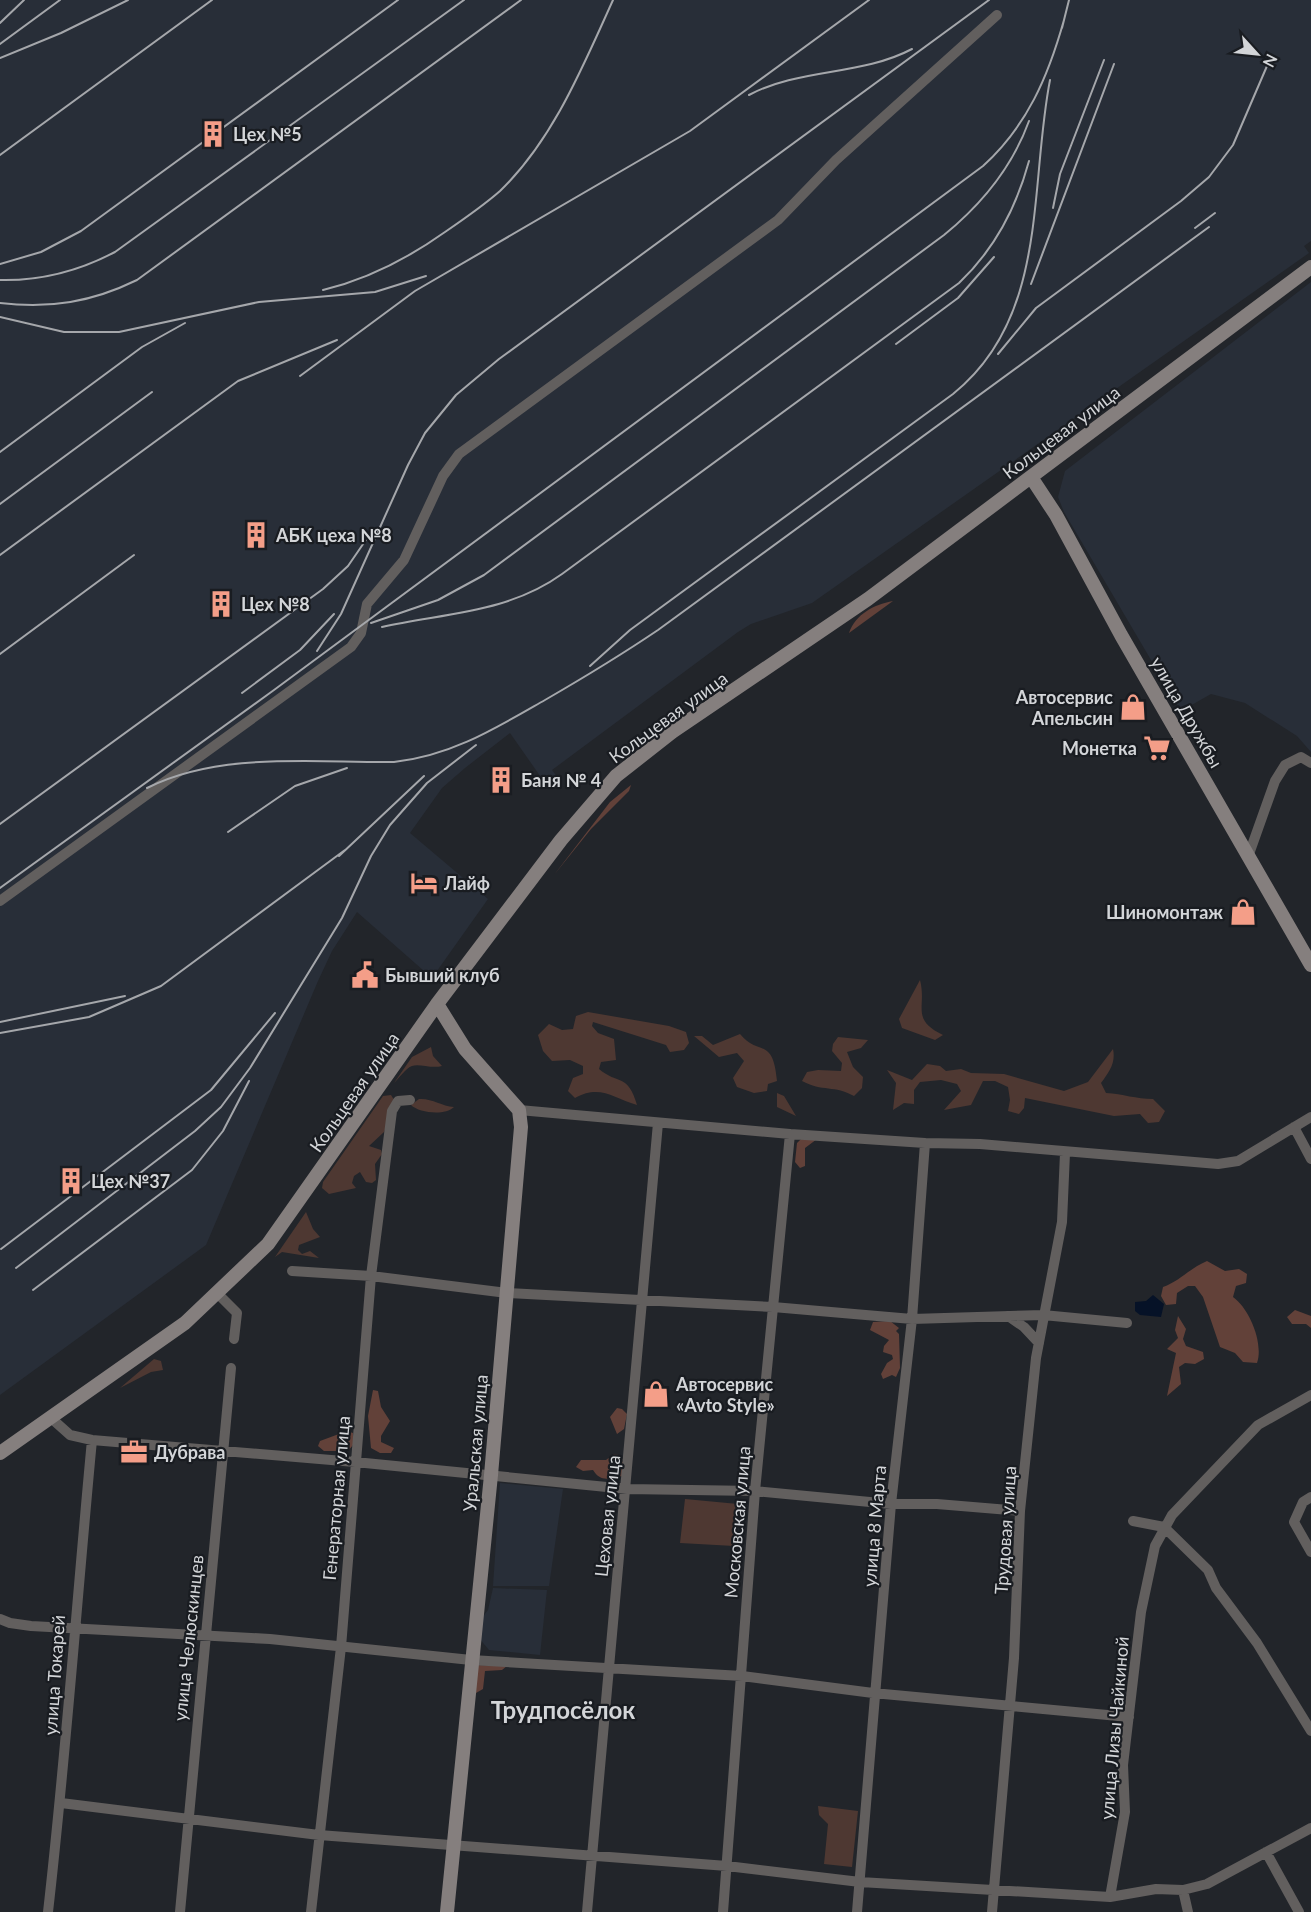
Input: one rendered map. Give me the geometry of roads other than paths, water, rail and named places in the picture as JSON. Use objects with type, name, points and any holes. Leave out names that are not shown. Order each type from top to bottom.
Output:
[{"type":"street","points":[[0,901],[351,647],[361,633],[367,604],[404,560],[443,476],[459,454],[778,220],[836,160],[997,15]]},
{"type":"street","name":"Кольцевая улица","points":[[0,1453],[165,1338],[218,1294],[268,1244],[437,1004],[561,840],[616,776],[672,732],[868,599],[1311,267]]},
{"type":"street","name":"улица Дружбы","points":[[1031,477],[1056,515],[1121,635],[1311,965]]},
{"type":"street","points":[[1249,854],[1275,781],[1285,765],[1302,757],[1311,763]]},
{"type":"street","points":[[437,1004],[465,1049],[519,1110],[790,1134],[925,1143],[980,1144],[1065,1153],[1228,1163],[1238,1161],[1311,1118]]},
{"type":"street","name":"Генераторная улица","points":[[311,1912],[340,1647],[371,1276],[392,1111],[398,1101],[410,1100]]},
{"type":"street","name":"Уральская улица","points":[[447,1912],[491,1475],[521,1127],[519,1110]]},
{"type":"street","name":"Цеховая улица","points":[[587,1912],[608,1670],[627,1489],[658,1123]]},
{"type":"street","points":[[1294,1127],[1311,1159]]},
{"type":"street","name":"Московская улица","points":[[723,1912],[755,1491],[790,1134]]},
{"type":"street","name":"улица 8 Марта","points":[[857,1912],[873,1693],[891,1503],[912,1319],[925,1143]]},
{"type":"street","name":"Трудовая улица","points":[[992,1912],[1010,1704],[1020,1511],[1043,1315],[1062,1222],[1065,1153]]},
{"type":"street","points":[[292,1271],[371,1276],[507,1293],[773,1307],[912,1319],[1043,1315],[1127,1323]]},
{"type":"street","points":[[218,1294],[237,1313],[234,1339]]},
{"type":"street","points":[[1007,1316],[1024,1327],[1039,1343]]},
{"type":"street","name":"улица Челюскинцев","points":[[180,1912],[204,1635],[231,1368]]},
{"type":"street","name":"улица Лизы Чайкиной","points":[[1110,1897],[1125,1812],[1124,1765],[1141,1612],[1155,1546],[1164,1527],[1183,1502],[1258,1425],[1311,1395]]},
{"type":"street","points":[[51,1418],[70,1435],[92,1440],[355,1462],[627,1489],[755,1491],[1020,1511]]},
{"type":"street","name":"улица Токарей","points":[[48,1912],[61,1803],[74,1626],[92,1440]]},
{"type":"street","points":[[1311,1497],[1303,1502],[1294,1522],[1311,1552]]},
{"type":"street","points":[[1133,1521],[1164,1527],[1208,1570],[1216,1588],[1257,1643],[1311,1731]]},
{"type":"street","points":[[0,1619],[25,1625],[270,1639],[471,1660],[608,1670],[742,1676],[873,1693],[1010,1704],[1129,1717]]},
{"type":"street","points":[[61,1803],[319,1835],[592,1858],[727,1866],[860,1882],[1110,1897],[1156,1889],[1183,1890],[1221,1878],[1311,1828]]},
{"type":"street","points":[[1266,1852],[1299,1912]]},
{"type":"street","points":[[1179,1912],[1183,1890]]},
{"type":"street","points":[[1183,1890],[1188,1912]]},
{"type":"water","points":[[1153,1295],[1164,1304],[1161,1317],[1140,1315],[1135,1311],[1135,1302],[1146,1301]]},
{"type":"railway","points":[[0,23],[24,0]]},
{"type":"railway","points":[[0,44],[60,0]]},
{"type":"railway","points":[[0,58],[61,33],[128,0]]},
{"type":"railway","points":[[0,155],[212,0]]},
{"type":"railway","points":[[0,264],[41,252],[81,231],[398,0]]},
{"type":"railway","points":[[0,280],[30,279],[59,274],[88,265],[115,252],[464,0]]},
{"type":"railway","points":[[0,303],[36,305],[70,302],[104,294],[137,280],[521,0]]},
{"type":"railway","points":[[323,290],[372,274],[402,259],[431,242],[500,191],[519,171],[551,126],[578,76],[613,0]]},
{"type":"railway","points":[[300,376],[415,291],[690,131],[869,0]]},
{"type":"railway","points":[[317,651],[341,614],[408,465],[425,433],[456,395],[499,359],[989,0]]},
{"type":"railway","points":[[1062,28],[1069,0]]},
{"type":"railway","points":[[0,888],[274,690],[983,166],[1012,134],[1034,99],[1051,61],[1064,20]]},
{"type":"railway","points":[[749,95],[788,80],[872,64],[912,49]]},
{"type":"railway","points":[[1053,208],[1060,174],[1104,60]]},
{"type":"railway","points":[[1031,284],[1114,64]]},
{"type":"railway","points":[[998,354],[1036,308],[1181,201],[1209,177],[1233,145],[1267,66]]},
{"type":"railway","points":[[590,666],[630,630],[953,394],[984,363],[1006,328],[1020,289],[1030,248],[1050,80]]},
{"type":"railway","points":[[371,623],[438,600],[484,575],[944,235],[971,211],[1005,170],[1029,121]]},
{"type":"railway","points":[[382,627],[498,604],[520,597],[562,574],[959,283],[972,270],[1003,227],[1018,196],[1029,161]]},
{"type":"railway","points":[[1195,228],[1215,213]]},
{"type":"railway","points":[[147,788],[175,776],[205,768],[236,764],[300,761],[394,762],[415,759],[454,747],[491,730],[588,675],[658,630],[1209,227]]},
{"type":"railway","points":[[896,344],[958,298],[994,257]]},
{"type":"railway","points":[[0,317],[64,332],[119,332],[259,302],[375,292],[426,276]]},
{"type":"railway","points":[[0,452],[142,347],[185,323]]},
{"type":"railway","points":[[0,555],[238,381],[337,340]]},
{"type":"railway","points":[[0,504],[152,392]]},
{"type":"railway","points":[[0,824],[323,589],[348,566],[370,534]]},
{"type":"railway","points":[[0,654],[134,555]]},
{"type":"railway","points":[[242,693],[300,650],[334,614]]},
{"type":"railway","points":[[16,1268],[195,1131],[221,1107],[250,1068],[342,918],[371,856],[390,825],[427,783],[476,745]]},
{"type":"railway","points":[[228,832],[295,786],[347,768]]},
{"type":"railway","points":[[339,856],[424,776]]},
{"type":"railway","points":[[0,1033],[89,1017],[161,986],[345,850]]},
{"type":"railway","points":[[0,1022],[125,996]]},
{"type":"railway","points":[[1,1249],[211,1090],[275,1013]]},
{"type":"railway","points":[[33,1290],[192,1170],[223,1131],[249,1081]]},
{"type":"place","name":"Цех №5","points":[[213,134]]},
{"type":"place","name":"АБК цеха №8","points":[[256,535]]},
{"type":"place","name":"Цех №8","points":[[221,604]]},
{"type":"place","name":"Автосервис Апельсин","points":[[1133,707]]},
{"type":"place","name":"Монетка","points":[[1157,748]]},
{"type":"place","name":"Баня № 4","points":[[501,780]]},
{"type":"place","name":"Лайф","points":[[424,883]]},
{"type":"place","name":"Шиномонтаж","points":[[1243,912]]},
{"type":"place","name":"Бывший клуб","points":[[365,975]]},
{"type":"place","name":"Цех №37","points":[[71,1181]]},
{"type":"place","name":"Автосервис «Avto Style»","points":[[656,1394]]},
{"type":"place","name":"Дубрава","points":[[134,1452]]},
{"type":"district","name":"Трудпосёлок","points":[[563,1709]]}]
